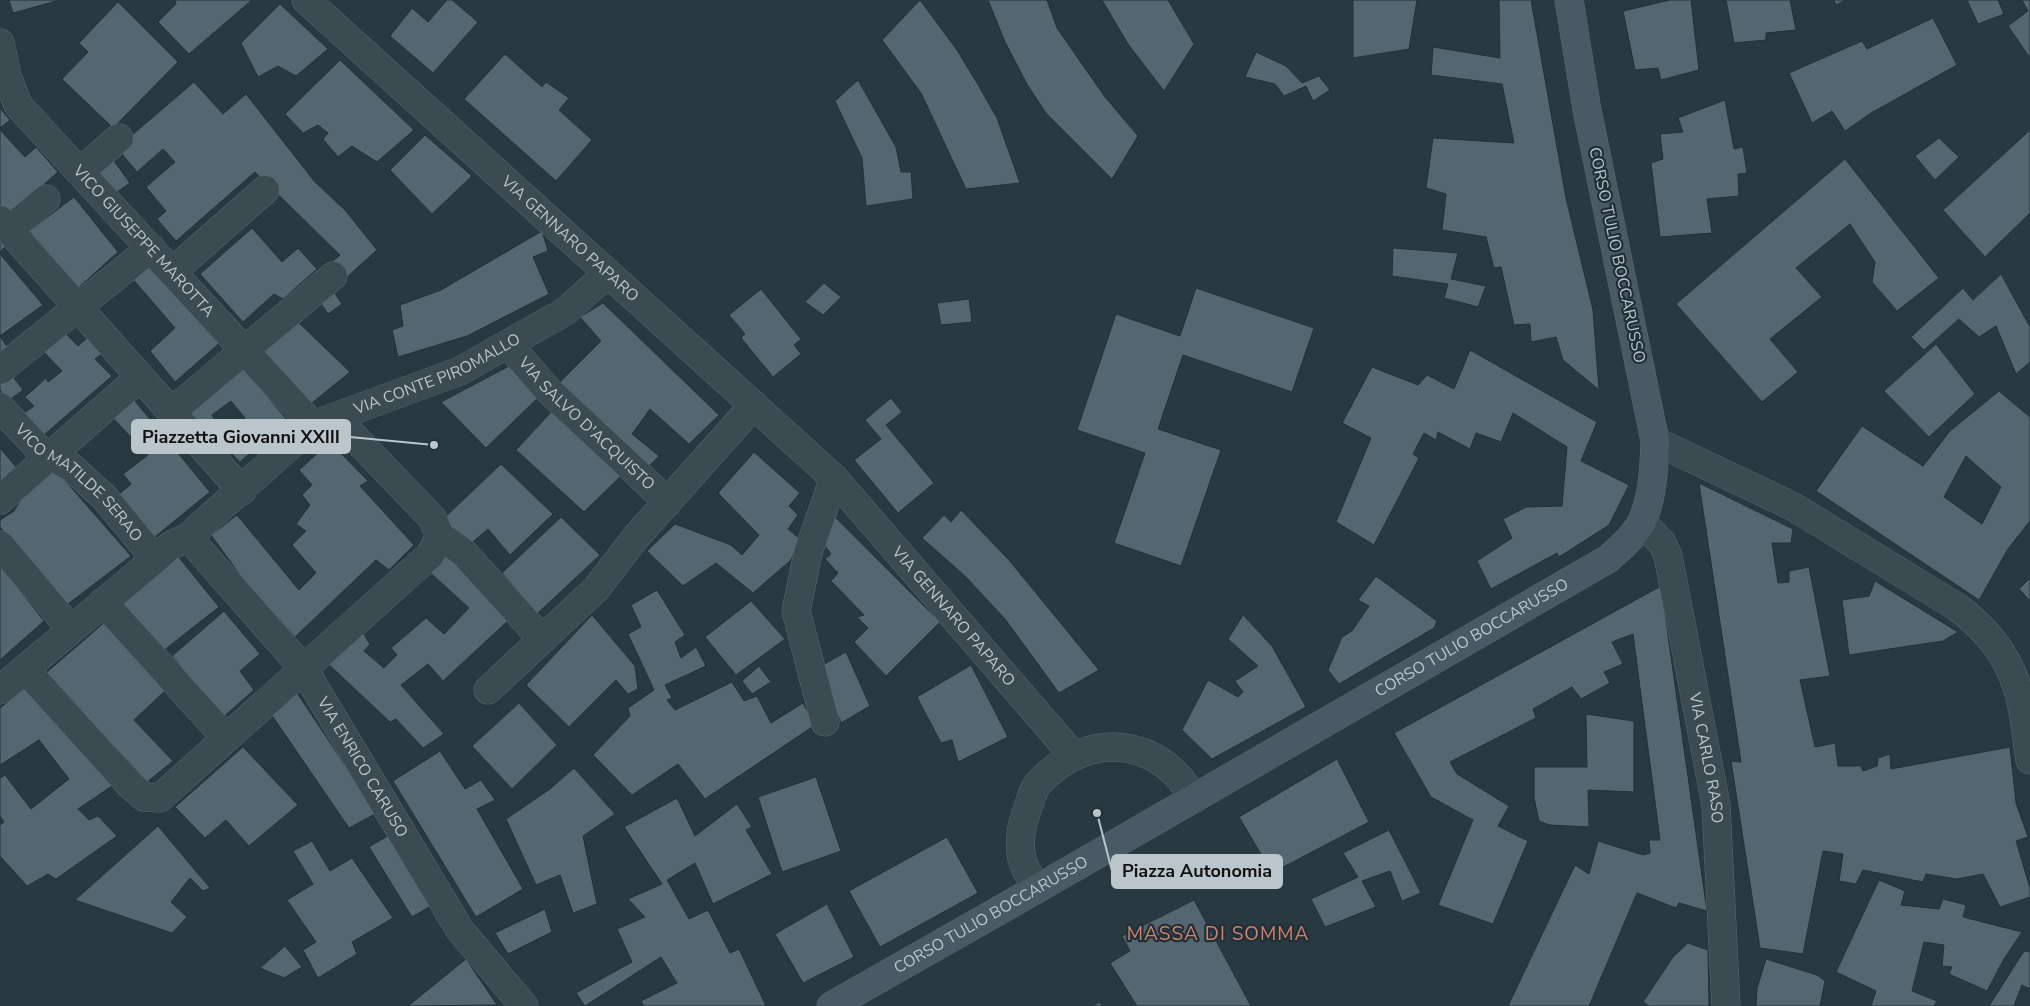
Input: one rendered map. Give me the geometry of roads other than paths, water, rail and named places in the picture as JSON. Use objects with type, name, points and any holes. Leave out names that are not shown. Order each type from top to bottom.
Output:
[{"type":"street","name":"VIA GENNARO PAPARO","points":[[306,0],[834,478],[1074,755]]},
{"type":"street","name":"CORSO TULIO BOCCARUSSO","points":[[831,1006],[1194,799],[1608,559],[1623,546],[1642,522],[1654,470],[1655,441],[1587,110],[1569,0]]},
{"type":"street","name":"VICO GIUSEPPE MAROTTA","points":[[1,55],[18,105],[244,350],[432,518],[440,536]]},
{"type":"street","points":[[80,172],[120,138]]},
{"type":"street","points":[[172,272],[265,190]]},
{"type":"street","points":[[46,199],[4,225],[242,491]]},
{"type":"street","points":[[0,370],[151,248]]},
{"type":"street","name":"VIA CONTE PIROMALLO","points":[[0,690],[170,546],[188,537],[324,421],[460,371],[566,311],[608,273]]},
{"type":"street","points":[[171,412],[333,276]]},
{"type":"street","name":"VIA SALVO D'ACQUISTO","points":[[508,344],[547,389],[668,502]]},
{"type":"street","points":[[0,500],[140,377]]},
{"type":"street","name":"VIA SALVO D'ACQUISTO","points":[[488,690],[596,589],[636,537],[754,405]]},
{"type":"street","name":"VICO MATILDE SERAO","points":[[0,408],[39,449],[71,467],[105,498],[155,559]]},
{"type":"street","points":[[1655,441],[1792,506],[1957,607],[1980,625],[2000,651],[2017,686],[2030,760]]},
{"type":"street","points":[[825,722],[796,611],[808,553],[834,478]]},
{"type":"street","name":"VIA CARLO RASO","points":[[1642,522],[1662,543],[1668,556],[1716,804],[1726,1006]]},
{"type":"street","points":[[25,669],[128,784],[144,797],[160,798],[430,555],[440,536],[464,553],[542,639]]},
{"type":"street","name":"VIA ENRICO CARUSO","points":[[188,537],[303,668],[460,930],[524,1006]]},
{"type":"street","points":[[0,545],[71,629]]},
{"type":"street","points":[[103,602],[226,738]]},
{"type":"street","points":[[1037,889],[1022,860],[1020,827],[1038,784],[1074,755],[1092,748],[1124,747],[1141,751],[1169,766],[1184,780],[1194,799]]},
{"type":"place","name":"Piazzetta Giovanni XXIII","points":[[434,445]]},
{"type":"place","name":"Piazza Autonomia","points":[[1097,813]]},
{"type":"district","name":"MASSA DI SOMMA","points":[[1218,934]]}]
